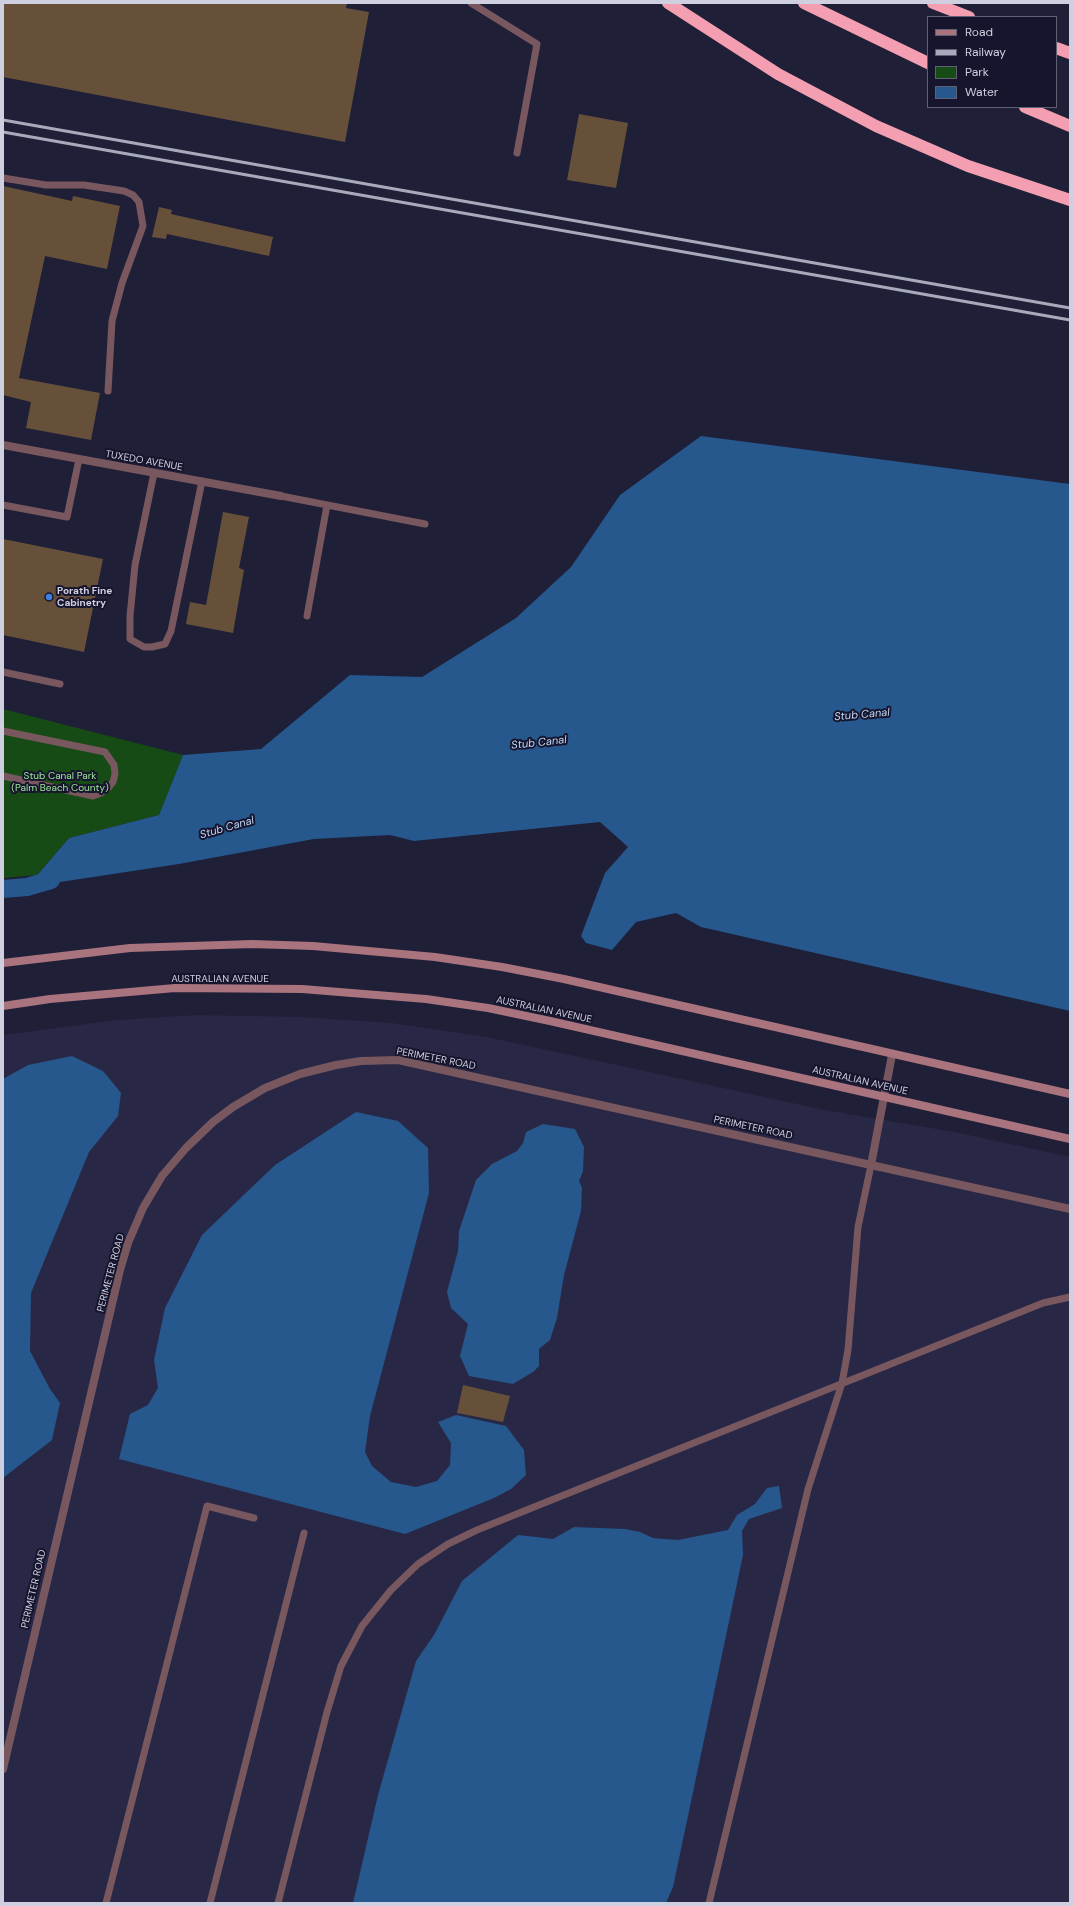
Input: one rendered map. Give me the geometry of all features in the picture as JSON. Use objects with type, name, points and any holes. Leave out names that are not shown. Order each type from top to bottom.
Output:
[{"type":"highway","points":[[668,3],[778,74],[876,126],[968,166],[1070,200]]},
{"type":"highway","points":[[804,3],[927,63]]},
{"type":"highway","points":[[933,3],[966,16]]},
{"type":"highway","points":[[1057,48],[1070,53]]},
{"type":"highway","points":[[1027,108],[1070,126]]},
{"type":"main road","points":[[3,963],[95,951],[189,945],[305,945],[362,949],[502,967],[564,979],[892,1055],[1070,1094]]},
{"type":"main road","name":"AUSTRALIAN AVENUE","points":[[3,1006],[74,997],[175,988],[302,989],[426,999],[488,1008],[550,1021],[1070,1139]]},
{"type":"street","name":"TUXEDO AVENUE","points":[[3,445],[282,496]]},
{"type":"street","points":[[871,1165],[892,1055]]},
{"type":"street","name":"PERIMETER ROAD","points":[[3,1769],[120,1270],[128,1243],[143,1208],[162,1176],[186,1148],[213,1122],[233,1107],[266,1088],[300,1074],[348,1063],[398,1060],[1070,1209]]},
{"type":"lane","points":[[471,3],[537,44],[517,153]]},
{"type":"lane","points":[[3,178],[46,184],[84,185],[124,191],[133,195],[139,202],[143,226],[122,283],[112,321],[108,391]]},
{"type":"lane","points":[[3,505],[67,517],[78,459]]},
{"type":"lane","points":[[154,473],[135,566],[130,616],[130,639],[144,647],[165,644],[171,631],[202,482]]},
{"type":"lane","points":[[282,496],[425,524]]},
{"type":"lane","points":[[307,616],[327,505]]},
{"type":"lane","points":[[3,672],[60,684]]},
{"type":"lane","points":[[3,731],[105,752],[114,765],[115,774],[113,782],[108,788],[93,796],[3,776]]},
{"type":"lane","points":[[709,1903],[808,1488],[842,1383],[848,1350],[858,1226],[871,1165]]},
{"type":"lane","points":[[278,1903],[327,1712],[341,1666],[362,1626],[391,1590],[418,1564],[448,1544],[477,1530],[1043,1302],[1070,1297]]},
{"type":"lane","points":[[106,1903],[207,1506],[254,1518]]},
{"type":"lane","points":[[210,1903],[304,1533]]},
{"type":"shaded area","points":[[196,1015],[302,1017],[392,1023],[487,1037],[825,1110],[960,1133],[1070,1157],[1070,1903],[3,1903],[3,1035],[117,1020]]},
{"type":"green space","name":"Stub Canal Park (Palm Beach County)","points":[[3,709],[183,755],[159,815],[69,838],[37,875],[3,878]]},
{"type":"water","points":[[701,436],[1070,484],[1070,1011],[701,927],[676,913],[636,922],[612,950],[586,943],[581,936],[605,873],[628,847],[600,822],[414,841],[390,835],[314,839],[179,864],[27,887],[69,838],[159,815],[183,755],[261,749],[350,675],[422,677],[516,618],[571,567],[620,495]]},
{"type":"water","points":[[72,1056],[103,1071],[121,1093],[118,1116],[89,1152],[31,1293],[30,1351],[50,1389],[60,1403],[52,1440],[3,1478],[3,1079],[28,1065]]},
{"type":"water","points":[[356,1112],[398,1121],[428,1148],[429,1193],[370,1416],[365,1452],[372,1466],[391,1482],[416,1487],[437,1481],[450,1465],[451,1443],[438,1422],[456,1415],[506,1426],[524,1450],[526,1475],[511,1489],[494,1498],[405,1534],[119,1459],[130,1414],[148,1405],[158,1388],[154,1360],[165,1308],[202,1235],[275,1165]]},
{"type":"water","points":[[543,1124],[575,1129],[584,1147],[583,1171],[579,1181],[582,1188],[581,1211],[564,1275],[557,1318],[550,1340],[539,1349],[539,1366],[533,1372],[513,1384],[469,1376],[460,1356],[468,1324],[451,1308],[447,1292],[458,1251],[459,1231],[476,1180],[492,1164],[517,1151],[523,1143],[526,1132]]},
{"type":"water","points":[[779,1486],[782,1508],[749,1519],[742,1531],[743,1555],[673,1887],[666,1903],[353,1903],[378,1795],[416,1661],[434,1635],[462,1581],[518,1535],[553,1539],[574,1527],[625,1529],[640,1532],[653,1538],[678,1540],[728,1530],[737,1515],[755,1504],[767,1488]]},
{"type":"building","points":[[3,3],[347,3],[346,8],[369,12],[345,142],[3,77]]},
{"type":"building","points":[[579,114],[628,123],[616,188],[567,180]]},
{"type":"building","points":[[3,186],[72,201],[73,196],[120,206],[107,269],[45,256],[19,378],[100,393],[91,440],[26,428],[31,402],[3,395]]},
{"type":"building","points":[[159,207],[172,210],[171,214],[273,237],[269,256],[167,234],[166,239],[152,237]]},
{"type":"building","points":[[223,512],[249,517],[239,568],[244,570],[233,633],[186,624],[190,602],[206,605]]},
{"type":"building","name":"Porath Fine Cabinetry","points":[[3,539],[103,559],[84,652],[3,635]]},
{"type":"building","points":[[463,1385],[510,1396],[503,1422],[457,1413]]},
{"type":"waterway","name":"Stub Canal","points":[[3,889],[27,887],[51,880]]},
{"type":"railway","points":[[3,120],[1070,308]]},
{"type":"railway","points":[[3,132],[1070,320]]},
{"type":"place","name":"Porath Fine Cabinetry","points":[[49,597]]}]
